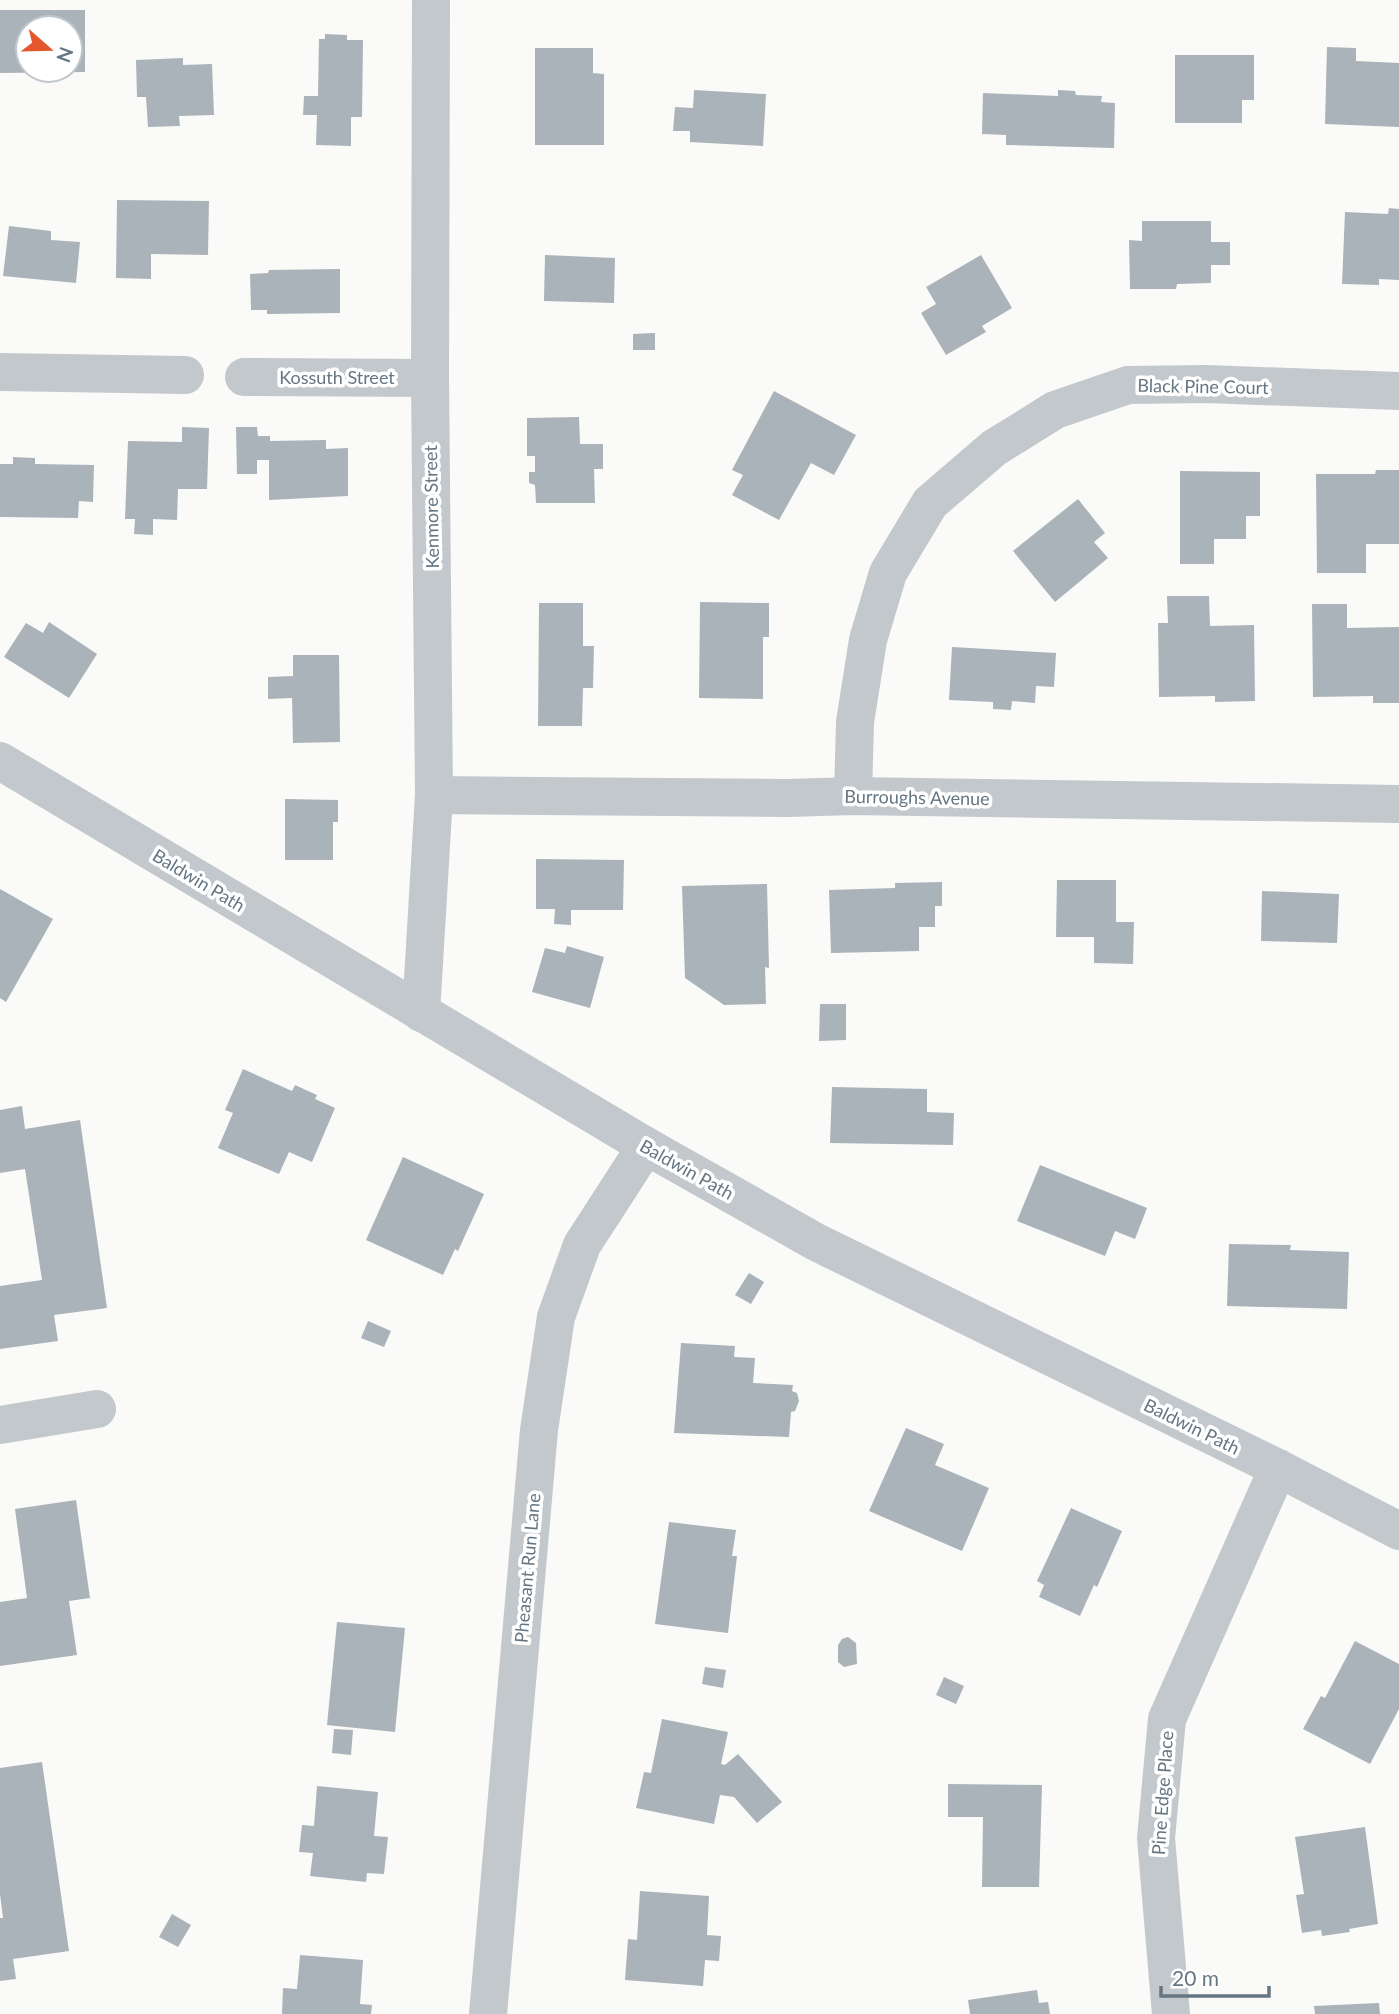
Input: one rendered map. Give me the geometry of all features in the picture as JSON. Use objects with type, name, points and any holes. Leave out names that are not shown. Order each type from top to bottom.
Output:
[{"type":"street","name":"Kenmore Street","points":[[421,1013],[435,796],[430,378],[431,0]]},
{"type":"street","points":[[0,372],[185,374]]},
{"type":"street","name":"Kossuth Street","points":[[244,377],[430,378]]},
{"type":"street","name":"Black Pine Court","points":[[853,796],[855,722],[859,695],[868,640],[888,573],[930,503],[994,448],[1055,410],[1128,385],[1206,384],[1399,391]]},
{"type":"street","name":"Baldwin Path","points":[[0,761],[646,1146],[816,1242],[1278,1468],[1399,1531]]},
{"type":"street","name":"Burroughs Avenue","points":[[435,796],[853,796],[1399,804]]},
{"type":"street","name":"Pheasant Run Lane","points":[[488,2014],[539,1430],[556,1317],[582,1245],[646,1146]]},
{"type":"street","points":[[0,1425],[97,1409]]},
{"type":"street","name":"Pine Edge Place","points":[[1171,2014],[1156,1838],[1167,1719],[1278,1468]]},
{"type":"building","points":[[0,10],[85,10],[85,72],[84,14],[14,14],[14,73],[0,73]]},
{"type":"building","points":[[325,34],[347,35],[347,40],[363,40],[362,117],[351,117],[351,146],[316,145],[317,115],[303,115],[304,96],[318,96],[319,39],[325,39]]},
{"type":"building","points":[[1327,47],[1356,48],[1356,61],[1399,63],[1399,127],[1325,124]]},
{"type":"building","points":[[535,48],[593,48],[593,73],[604,74],[604,145],[535,145]]},
{"type":"building","points":[[1175,55],[1254,55],[1254,100],[1242,100],[1242,123],[1175,123]]},
{"type":"building","points":[[183,58],[183,65],[212,64],[214,115],[179,116],[180,126],[148,127],[146,97],[137,97],[136,60]]},
{"type":"building","points":[[694,90],[766,94],[763,146],[690,142],[690,131],[673,131],[675,107],[693,108]]},
{"type":"building","points":[[1058,90],[1075,91],[1076,95],[1102,96],[1101,102],[1115,103],[1114,148],[1006,145],[1006,135],[982,134],[983,93],[1058,96]]},
{"type":"building","points":[[117,200],[209,201],[208,255],[151,254],[151,279],[116,278]]},
{"type":"building","points":[[1389,208],[1399,209],[1399,280],[1379,279],[1379,285],[1342,284],[1345,212],[1388,214]]},
{"type":"building","points":[[1142,221],[1211,221],[1211,242],[1230,242],[1230,265],[1211,265],[1211,283],[1177,284],[1176,289],[1130,289],[1129,240],[1142,241]]},
{"type":"building","points":[[9,226],[51,231],[51,240],[80,242],[76,283],[3,276]]},
{"type":"building","points":[[545,255],[615,258],[614,303],[544,301]]},
{"type":"building","points":[[981,255],[1012,308],[982,326],[986,332],[946,355],[921,313],[936,304],[926,287]]},
{"type":"building","points":[[340,269],[340,313],[267,314],[267,310],[251,310],[250,274],[268,273],[269,270]]},
{"type":"building","points":[[655,333],[655,350],[633,350],[633,334]]},
{"type":"building","points":[[774,391],[856,435],[834,475],[811,463],[779,520],[732,495],[743,475],[732,470]]},
{"type":"building","points":[[579,417],[580,444],[603,444],[603,469],[594,469],[595,503],[536,503],[535,485],[529,483],[529,472],[535,472],[535,456],[527,456],[527,418]]},
{"type":"building","points":[[182,427],[209,428],[207,489],[178,489],[177,520],[153,519],[153,535],[134,534],[135,519],[125,519],[128,441],[182,442]]},
{"type":"building","points":[[236,427],[257,427],[258,436],[270,436],[270,441],[326,440],[326,449],[348,448],[348,496],[269,500],[269,460],[257,460],[257,474],[237,474]]},
{"type":"building","points":[[13,457],[35,458],[35,464],[94,465],[93,502],[79,501],[78,518],[0,517],[0,464],[13,464]]},
{"type":"building","points":[[1376,470],[1399,470],[1399,544],[1366,544],[1366,573],[1317,573],[1316,474],[1375,474]]},
{"type":"building","points":[[1180,471],[1260,472],[1260,516],[1246,516],[1246,539],[1214,539],[1214,564],[1180,564]]},
{"type":"building","points":[[1078,499],[1105,533],[1094,542],[1108,558],[1055,602],[1013,551]]},
{"type":"building","points":[[1167,596],[1209,596],[1210,626],[1254,625],[1255,701],[1215,702],[1215,696],[1159,697],[1158,623],[1168,623]]},
{"type":"building","points":[[700,602],[769,603],[769,637],[763,637],[763,699],[699,698]]},
{"type":"building","points":[[539,603],[583,603],[583,646],[594,646],[593,688],[583,688],[582,726],[538,726]]},
{"type":"building","points":[[1312,604],[1347,604],[1347,628],[1399,627],[1399,703],[1373,703],[1373,696],[1313,697]]},
{"type":"building","points":[[49,622],[97,654],[69,698],[4,657],[26,623],[43,633]]},
{"type":"building","points":[[952,647],[1056,653],[1054,687],[1036,686],[1035,703],[1012,701],[1011,710],[993,709],[993,702],[949,700]]},
{"type":"building","points":[[293,655],[339,655],[340,742],[293,743],[292,698],[268,699],[268,677],[293,676]]},
{"type":"building","points":[[285,799],[338,800],[338,822],[333,822],[333,860],[285,860]]},
{"type":"building","points":[[536,859],[624,860],[623,910],[571,910],[571,925],[554,924],[555,909],[536,909]]},
{"type":"building","points":[[1057,880],[1116,880],[1116,922],[1134,922],[1133,964],[1094,963],[1094,937],[1056,937]]},
{"type":"building","points":[[942,882],[942,906],[935,906],[935,927],[919,927],[919,951],[831,953],[829,890],[895,888],[895,883]]},
{"type":"building","points":[[767,884],[769,968],[765,967],[766,1004],[724,1005],[685,978],[682,886]]},
{"type":"building","points":[[0,889],[53,919],[6,1002],[0,998]]},
{"type":"building","points":[[1262,891],[1339,894],[1337,943],[1261,941]]},
{"type":"building","points":[[567,946],[604,957],[590,1008],[532,992],[545,948],[565,953]]},
{"type":"building","points":[[820,1004],[846,1004],[846,1040],[819,1041]]},
{"type":"building","points":[[243,1069],[292,1091],[295,1085],[317,1095],[315,1099],[335,1108],[312,1162],[289,1152],[279,1174],[218,1148],[233,1113],[225,1110]]},
{"type":"building","points":[[832,1087],[927,1089],[927,1112],[954,1113],[953,1145],[830,1143]]},
{"type":"building","points":[[22,1106],[25,1129],[80,1120],[107,1308],[54,1315],[58,1341],[0,1349],[0,1286],[42,1280],[25,1169],[0,1173],[0,1110]]},
{"type":"building","points":[[403,1157],[484,1194],[458,1251],[455,1249],[443,1275],[366,1240]]},
{"type":"building","points":[[1040,1165],[1147,1208],[1135,1239],[1115,1231],[1105,1256],[1017,1221]]},
{"type":"building","points":[[1229,1244],[1291,1245],[1290,1250],[1349,1252],[1347,1309],[1227,1306]]},
{"type":"building","points":[[749,1273],[764,1282],[751,1304],[735,1295]]},
{"type":"building","points":[[368,1321],[391,1331],[384,1347],[361,1338]]},
{"type":"building","points":[[681,1343],[735,1346],[734,1357],[755,1358],[753,1383],[793,1385],[792,1391],[797,1393],[799,1401],[795,1411],[791,1412],[789,1437],[674,1433]]},
{"type":"building","points":[[906,1428],[944,1444],[935,1465],[989,1488],[962,1551],[869,1511]]},
{"type":"building","points":[[76,1500],[90,1598],[69,1601],[77,1655],[0,1666],[0,1602],[27,1598],[15,1509]]},
{"type":"building","points":[[1071,1508],[1122,1531],[1097,1587],[1094,1585],[1080,1616],[1039,1597],[1044,1585],[1037,1581]]},
{"type":"building","points":[[669,1522],[736,1530],[732,1556],[737,1556],[728,1633],[655,1624]]},
{"type":"building","points":[[337,1622],[405,1628],[395,1732],[327,1725]]},
{"type":"building","points":[[848,1637],[856,1643],[857,1664],[844,1667],[838,1662],[838,1645],[842,1639]]},
{"type":"building","points":[[1355,1641],[1399,1664],[1399,1709],[1370,1764],[1303,1729],[1321,1696],[1325,1698]]},
{"type":"building","points":[[705,1667],[726,1670],[723,1688],[702,1684]]},
{"type":"building","points":[[944,1677],[964,1686],[956,1704],[936,1695]]},
{"type":"building","points":[[662,1719],[728,1732],[721,1764],[725,1765],[738,1754],[782,1802],[757,1823],[734,1797],[720,1795],[714,1824],[636,1808],[644,1772],[651,1773]]},
{"type":"building","points":[[334,1729],[353,1730],[351,1755],[332,1753]]},
{"type":"building","points":[[42,1762],[69,1951],[13,1959],[16,1979],[0,1981],[0,1918],[3,1918],[0,1894],[0,1768]]},
{"type":"building","points":[[948,1784],[1042,1785],[1039,1887],[982,1887],[983,1817],[948,1817]]},
{"type":"building","points":[[317,1786],[378,1792],[374,1836],[388,1837],[384,1874],[367,1873],[366,1882],[310,1876],[313,1853],[299,1852],[302,1825],[314,1826]]},
{"type":"building","points":[[1365,1827],[1378,1924],[1322,1936],[1321,1930],[1302,1933],[1296,1895],[1304,1894],[1295,1837]]},
{"type":"building","points":[[640,1891],[709,1896],[707,1935],[721,1936],[719,1961],[705,1960],[703,1986],[625,1980],[628,1939],[637,1940]]},
{"type":"building","points":[[172,1914],[191,1925],[178,1947],[159,1937]]},
{"type":"building","points":[[300,1955],[363,1960],[360,2004],[372,2005],[371,2014],[282,2014],[283,1988],[297,1989]]},
{"type":"building","points":[[1037,1990],[1039,2003],[1048,2002],[1050,2014],[970,2014],[968,2000]]},
{"type":"building","points":[[1379,2003],[1380,2014],[1315,2014],[1314,2006]]}]
